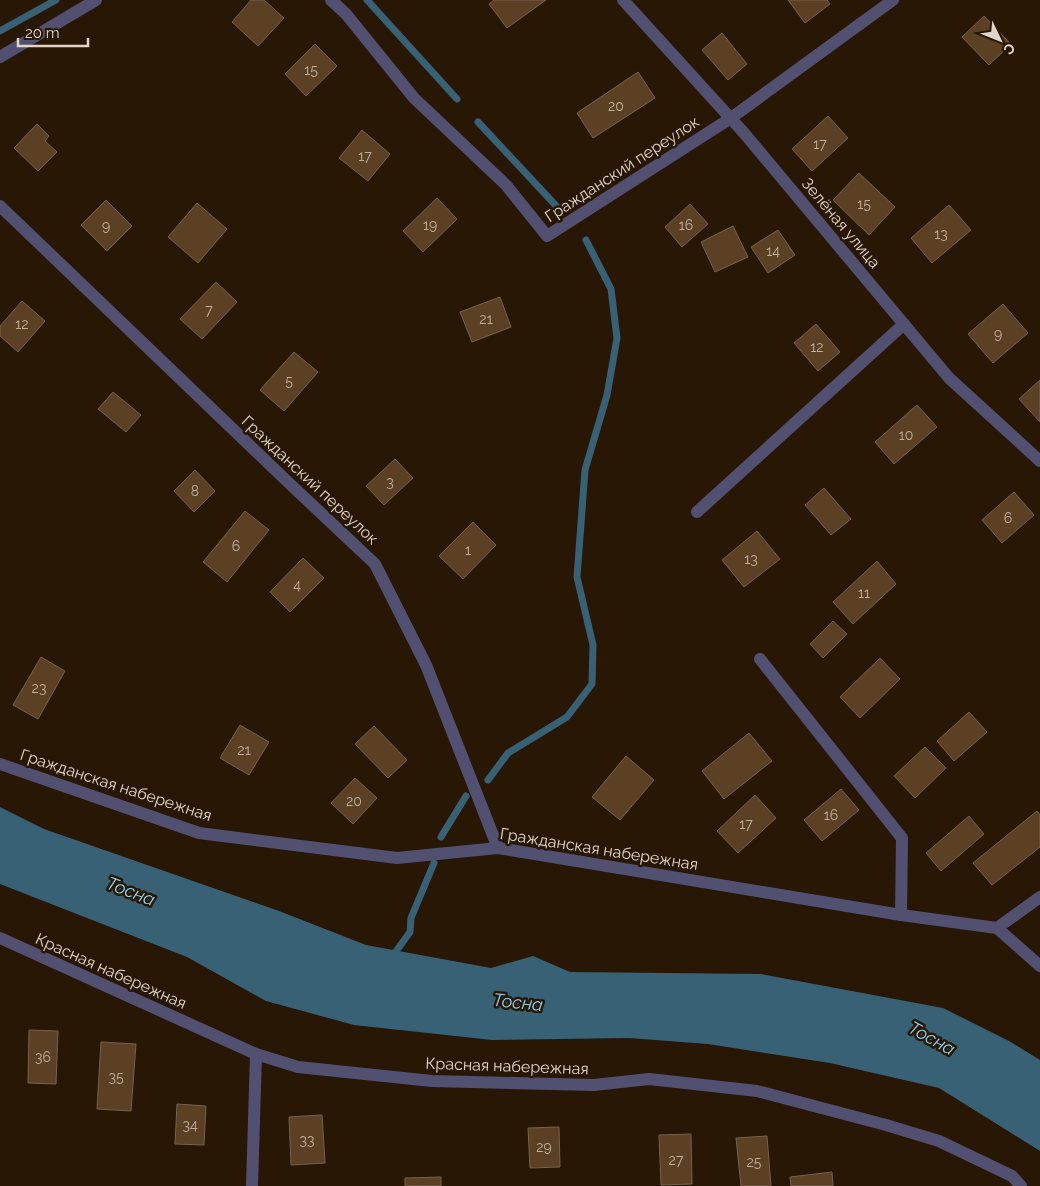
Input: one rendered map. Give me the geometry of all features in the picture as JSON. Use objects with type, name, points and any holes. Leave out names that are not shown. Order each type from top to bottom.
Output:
[{"type":"street","points":[[0,57],[96,0]]},
{"type":"street","name":"Гражданский переулок","points":[[331,0],[346,14],[414,98],[506,185],[547,236],[731,118]]},
{"type":"street","name":"Зелёная улица","points":[[622,0],[731,118],[949,378],[1040,461]]},
{"type":"street","points":[[731,118],[893,0]]},
{"type":"street","name":"Гражданский переулок","points":[[0,206],[375,564],[426,665],[498,848]]},
{"type":"street","points":[[697,512],[904,324]]},
{"type":"street","points":[[760,659],[902,838],[901,915]]},
{"type":"street","name":"Гражданская набережная","points":[[0,764],[199,833],[397,858],[498,848],[901,915],[996,928]]},
{"type":"street","points":[[1040,897],[996,928],[1040,966]]},
{"type":"street","name":"Красная набережная","points":[[0,938],[256,1054],[298,1067],[432,1081],[594,1085],[649,1079],[756,1091],[939,1141],[1012,1176],[1021,1186]]},
{"type":"street","points":[[252,1186],[256,1054]]},
{"type":"water","name":"Тосна","points":[[0,807],[44,829],[279,911],[366,945],[491,968],[533,956],[570,972],[761,974],[943,1008],[1009,1041],[1040,1060],[1040,1151],[939,1088],[830,1063],[708,1044],[629,1038],[492,1040],[354,1025],[266,1001],[187,957],[0,884]]},
{"type":"building","points":[[251,0],[264,0],[284,18],[258,46],[232,22]]},
{"type":"building","points":[[494,0],[546,0],[507,28],[489,4]]},
{"type":"building","points":[[788,0],[827,0],[830,4],[805,23]]},
{"type":"building","points":[[984,16],[1011,44],[989,65],[962,37]]},
{"type":"building","points":[[722,33],[747,64],[728,80],[702,50]]},
{"type":"building","points":[[315,44],[337,66],[306,96],[285,74]]},
{"type":"building","points":[[638,72],[655,98],[593,138],[577,113]]},
{"type":"building","points":[[828,116],[848,138],[812,171],[792,149]]},
{"type":"building","points":[[37,124],[49,136],[45,141],[57,152],[38,171],[14,148]]},
{"type":"building","points":[[362,130],[390,154],[368,181],[339,158]]},
{"type":"building","points":[[859,173],[895,207],[869,235],[833,200]]},
{"type":"building","points":[[437,198],[457,219],[423,252],[403,231]]},
{"type":"building","points":[[106,200],[132,226],[107,251],[81,225]]},
{"type":"building","points":[[197,203],[227,229],[198,263],[168,237]]},
{"type":"building","points":[[690,204],[708,224],[682,247],[665,227]]},
{"type":"building","points":[[949,205],[971,230],[932,263],[911,238]]},
{"type":"building","points":[[733,226],[748,257],[715,272],[701,242]]},
{"type":"building","points":[[778,230],[795,255],[768,273],[751,247]]},
{"type":"building","points":[[216,282],[237,302],[202,339],[180,319]]},
{"type":"building","points":[[500,297],[511,327],[472,342],[460,312]]},
{"type":"building","points":[[22,301],[45,321],[18,352],[0,336],[0,326]]},
{"type":"building","points":[[1003,304],[1028,333],[993,363],[968,334]]},
{"type":"building","points":[[816,324],[840,352],[818,371],[794,343]]},
{"type":"building","points":[[294,352],[318,372],[284,411],[260,390]]},
{"type":"building","points":[[1040,380],[1040,422],[1019,399]]},
{"type":"building","points":[[113,392],[141,415],[126,432],[98,409]]},
{"type":"building","points":[[917,405],[937,427],[894,464],[875,442]]},
{"type":"building","points":[[395,459],[413,478],[384,505],[366,486]]},
{"type":"building","points":[[195,470],[215,491],[194,512],[174,491]]},
{"type":"building","points":[[824,488],[851,519],[831,535],[805,505]]},
{"type":"building","points":[[1014,492],[1034,515],[1002,543],[982,520]]},
{"type":"building","points":[[245,511],[269,530],[227,582],[203,562]]},
{"type":"building","points":[[473,522],[496,545],[463,579],[439,556]]},
{"type":"building","points":[[757,531],[780,559],[744,587],[722,560]]},
{"type":"building","points":[[303,558],[324,578],[290,612],[270,592]]},
{"type":"building","points":[[877,561],[896,584],[853,624],[833,602]]},
{"type":"building","points":[[833,621],[847,634],[823,658],[810,644]]},
{"type":"building","points":[[41,657],[65,671],[38,719],[13,705]]},
{"type":"building","points":[[880,658],[900,679],[860,718],[840,697]]},
{"type":"building","points":[[969,712],[987,732],[954,761],[937,741]]},
{"type":"building","points":[[240,725],[269,742],[249,775],[220,758]]},
{"type":"building","points":[[374,726],[407,760],[388,778],[355,744]]},
{"type":"building","points":[[749,733],[772,761],[724,799],[702,771]]},
{"type":"building","points":[[925,747],[946,768],[915,798],[894,776]]},
{"type":"building","points":[[626,756],[654,780],[620,820],[592,797]]},
{"type":"building","points":[[355,778],[377,798],[353,824],[331,803]]},
{"type":"building","points":[[841,789],[859,810],[822,841],[804,820]]},
{"type":"building","points":[[755,795],[776,818],[738,853],[717,831]]},
{"type":"building","points":[[1037,811],[1040,815],[1040,847],[992,885],[973,863]]},
{"type":"building","points":[[969,816],[984,834],[941,871],[926,853]]},
{"type":"building","points":[[29,1030],[58,1031],[56,1084],[28,1083]]},
{"type":"building","points":[[101,1042],[136,1044],[131,1111],[97,1109]]},
{"type":"building","points":[[177,1104],[206,1106],[204,1145],[175,1144]]},
{"type":"building","points":[[322,1115],[325,1163],[291,1165],[289,1117]]},
{"type":"building","points":[[559,1127],[560,1167],[530,1168],[528,1128]]},
{"type":"building","points":[[691,1134],[692,1184],[661,1185],[659,1135]]},
{"type":"building","points":[[767,1136],[771,1186],[741,1186],[736,1138]]},
{"type":"building","points":[[832,1172],[833,1186],[791,1186],[790,1177]]},
{"type":"building","points":[[441,1177],[441,1186],[405,1186],[405,1178]]},
{"type":"waterway","points":[[0,31],[56,0]]},
{"type":"waterway","points":[[367,0],[457,99]]},
{"type":"waterway","points":[[478,122],[560,210]]},
{"type":"waterway","points":[[488,780],[508,753],[567,717],[592,684],[593,645],[577,577],[585,470],[607,395],[617,338],[611,289],[586,240]]},
{"type":"waterway","points":[[441,837],[466,796]]},
{"type":"waterway","points":[[392,957],[410,932],[411,918],[434,863]]}]
